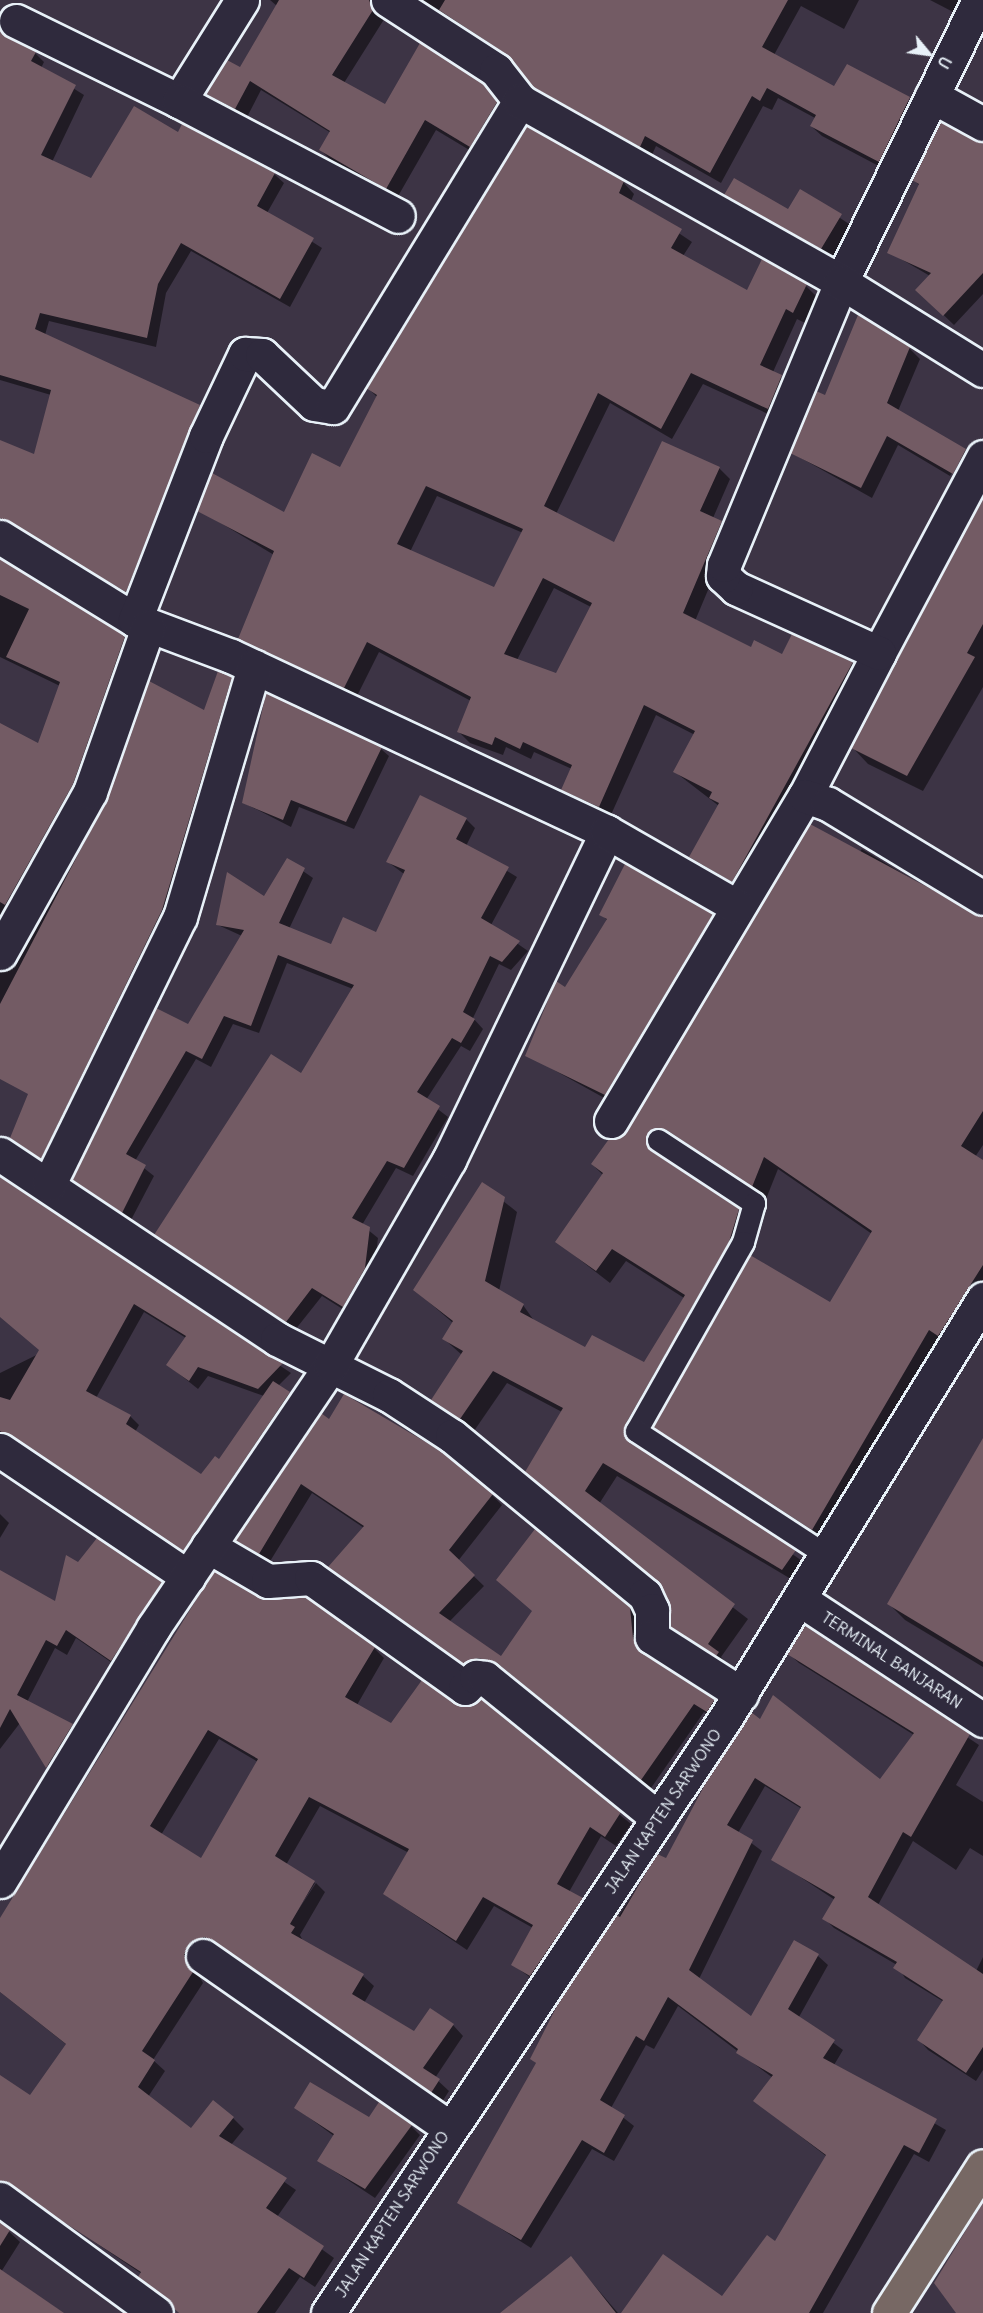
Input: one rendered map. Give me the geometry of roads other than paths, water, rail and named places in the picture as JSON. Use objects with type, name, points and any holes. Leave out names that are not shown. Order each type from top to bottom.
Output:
[{"type":"main road","points":[[889,2313],[983,2166]]},
{"type":"street","points":[[179,101],[242,0]]},
{"type":"street","points":[[388,0],[496,70],[519,101],[841,282],[983,370]]},
{"type":"street","points":[[879,653],[736,588],[723,576],[732,542],[841,282],[979,0]]},
{"type":"street","points":[[16,21],[179,101],[398,216]]},
{"type":"street","points":[[932,96],[983,124]]},
{"type":"street","points":[[0,953],[90,792],[141,624],[206,436],[244,354],[262,355],[314,404],[333,407],[519,101]]},
{"type":"street","points":[[611,1121],[736,906],[805,796],[983,457]]},
{"type":"street","points":[[0,537],[141,624],[254,667],[607,832],[736,906]]},
{"type":"street","points":[[49,1184],[180,917],[254,667]]},
{"type":"street","points":[[805,796],[828,804],[983,898]]},
{"type":"street","points":[[4,1864],[208,1546],[331,1365],[494,1080],[607,832]]},
{"type":"street","points":[[0,1154],[49,1184],[277,1339],[331,1365],[452,1436],[645,1595],[651,1602],[652,1637],[741,1694]]},
{"type":"street","name":"JALAN KAPTEN SARWONO","points":[[328,2313],[448,2127],[741,1694],[828,1556],[983,1299]]},
{"type":"street","points":[[0,1450],[188,1577]]},
{"type":"street","points":[[208,1546],[268,1581],[306,1576],[465,1688],[476,1677],[485,1678],[658,1818]]},
{"type":"street","name":"TERMINAL BANJARAN","points":[[801,1600],[983,1720]]},
{"type":"street","points":[[202,1956],[448,2127]]},
{"type":"street","points":[[0,2199],[156,2313]]},
{"type":"lane","points":[[658,1140],[754,1203],[743,1242],[636,1431],[828,1556]]}]
